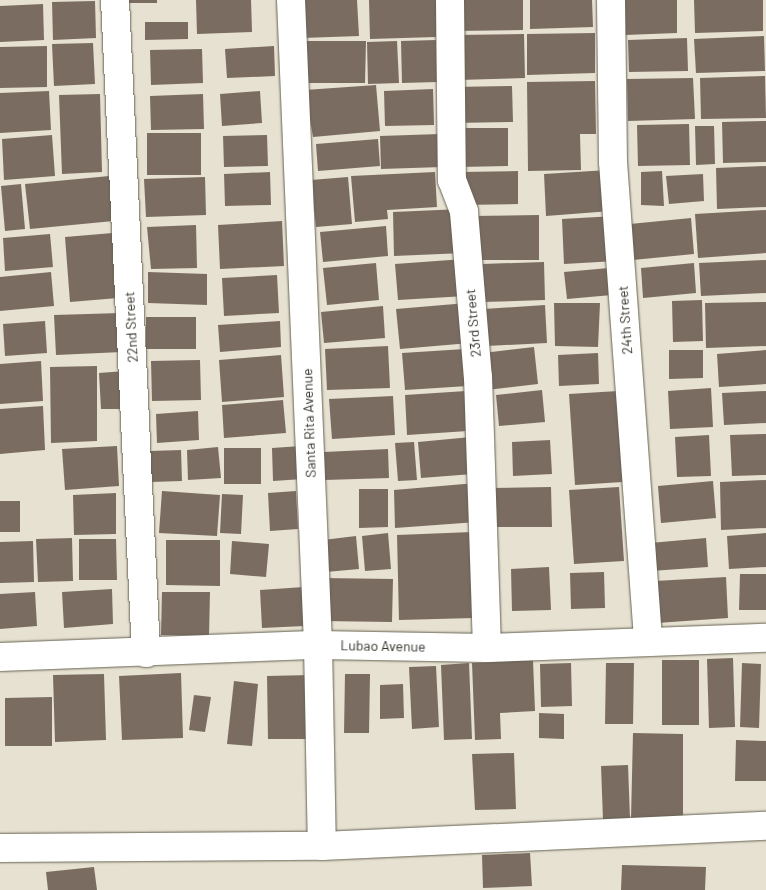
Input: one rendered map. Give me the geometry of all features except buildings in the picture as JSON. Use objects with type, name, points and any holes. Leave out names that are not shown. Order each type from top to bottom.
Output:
[{"type":"street","name":"22nd Street","points":[[115,0],[146,653]]},
{"type":"street","name":"Santa Rita Avenue","points":[[291,0],[318,645],[322,846]]},
{"type":"street","name":"23rd Street","points":[[450,0],[452,180],[464,212],[479,394],[488,648]]},
{"type":"street","name":"24th Street","points":[[611,0],[613,162],[648,640]]},
{"type":"street","name":"Lubao Avenue","points":[[0,657],[146,653],[318,645],[488,648],[648,640],[766,638]]},
{"type":"street","points":[[0,848],[322,846],[766,826]]}]
